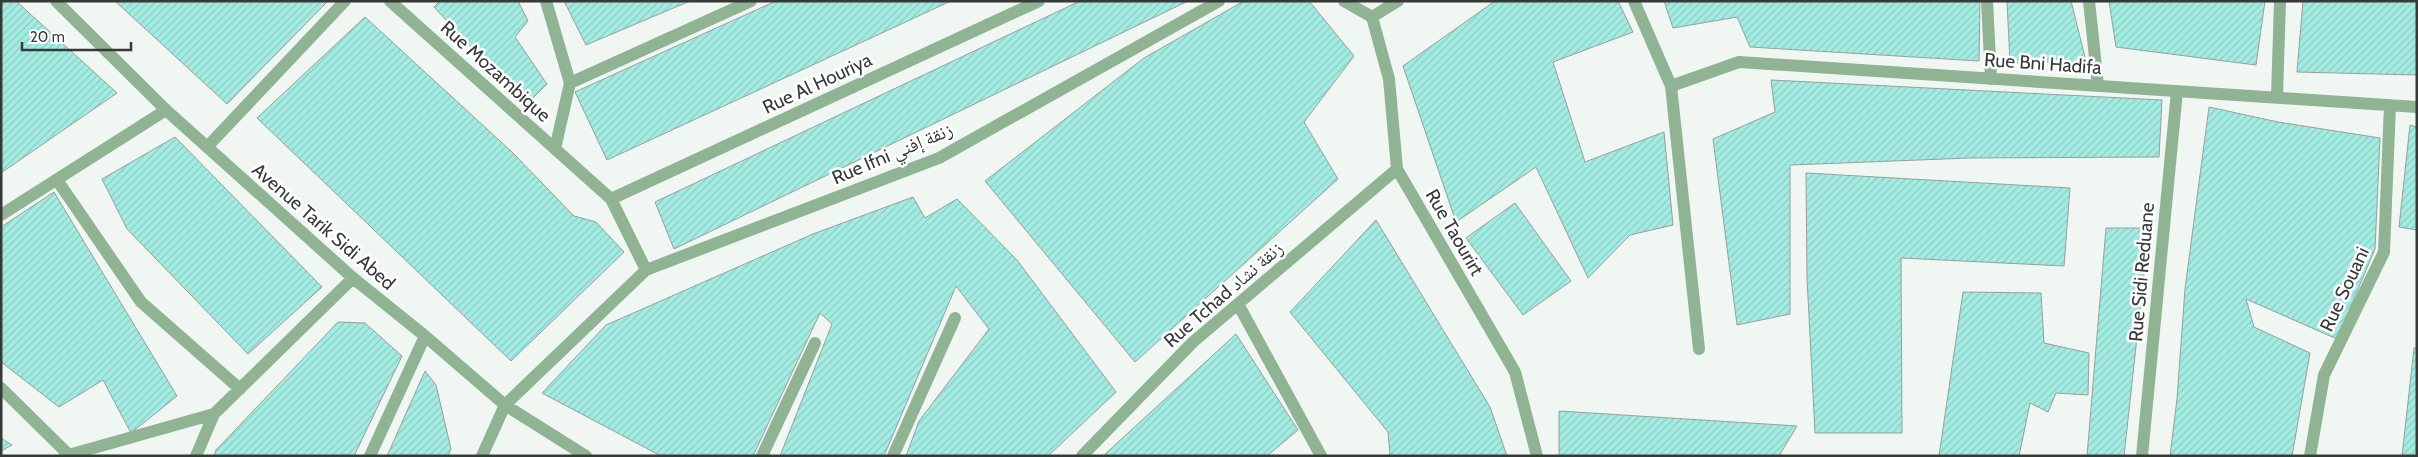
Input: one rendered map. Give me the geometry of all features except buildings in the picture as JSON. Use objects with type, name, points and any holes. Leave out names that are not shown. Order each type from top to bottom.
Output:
[{"type":"street","name":"Avenue Tarik Sidi Abed","points":[[56,1],[166,110],[353,278],[425,336],[505,405],[586,456]]},
{"type":"street","points":[[207,147],[345,1]]},
{"type":"street","name":"Rue Mozambique","points":[[390,1],[611,199]]},
{"type":"street","points":[[546,1],[570,82],[555,149]]},
{"type":"street","points":[[570,82],[751,1]]},
{"type":"street","name":"Rue Al Houriya","points":[[611,199],[1039,1]]},
{"type":"street","name":"Rue Ifni زنقة إفني","points":[[646,270],[939,158],[1219,1]]},
{"type":"street","points":[[1344,1],[1372,17],[1398,1]]},
{"type":"street","points":[[1634,1],[1671,86],[1699,349]]},
{"type":"street","points":[[1987,1],[1991,78]]},
{"type":"street","points":[[2089,1],[2098,86]]},
{"type":"street","points":[[2277,98],[2280,1]]},
{"type":"street","name":"Rue Taourirt","points":[[1372,17],[1389,79],[1397,169],[1515,372],[1537,456]]},
{"type":"street","name":"Rue Bni Hadifa","points":[[1671,86],[1739,62],[2417,107]]},
{"type":"street","name":"Rue Sidi Reduane","points":[[2142,456],[2177,91]]},
{"type":"street","name":"Rue Souani","points":[[2310,456],[2324,375],[2384,252],[2390,105]]},
{"type":"street","points":[[1,215],[166,110]]},
{"type":"street","name":"Rue Tchad زنقة نشاد","points":[[1082,456],[1193,342],[1397,169]]},
{"type":"street","points":[[57,180],[141,302],[240,389]]},
{"type":"street","points":[[482,456],[505,405],[646,270],[611,199]]},
{"type":"street","points":[[196,456],[214,414],[353,278]]},
{"type":"street","points":[[1238,304],[1321,456]]},
{"type":"street","points":[[893,456],[954,318]]},
{"type":"street","points":[[370,456],[425,336]]},
{"type":"street","points":[[762,456],[815,343]]},
{"type":"street","points":[[1,388],[67,455],[214,414]]}]
